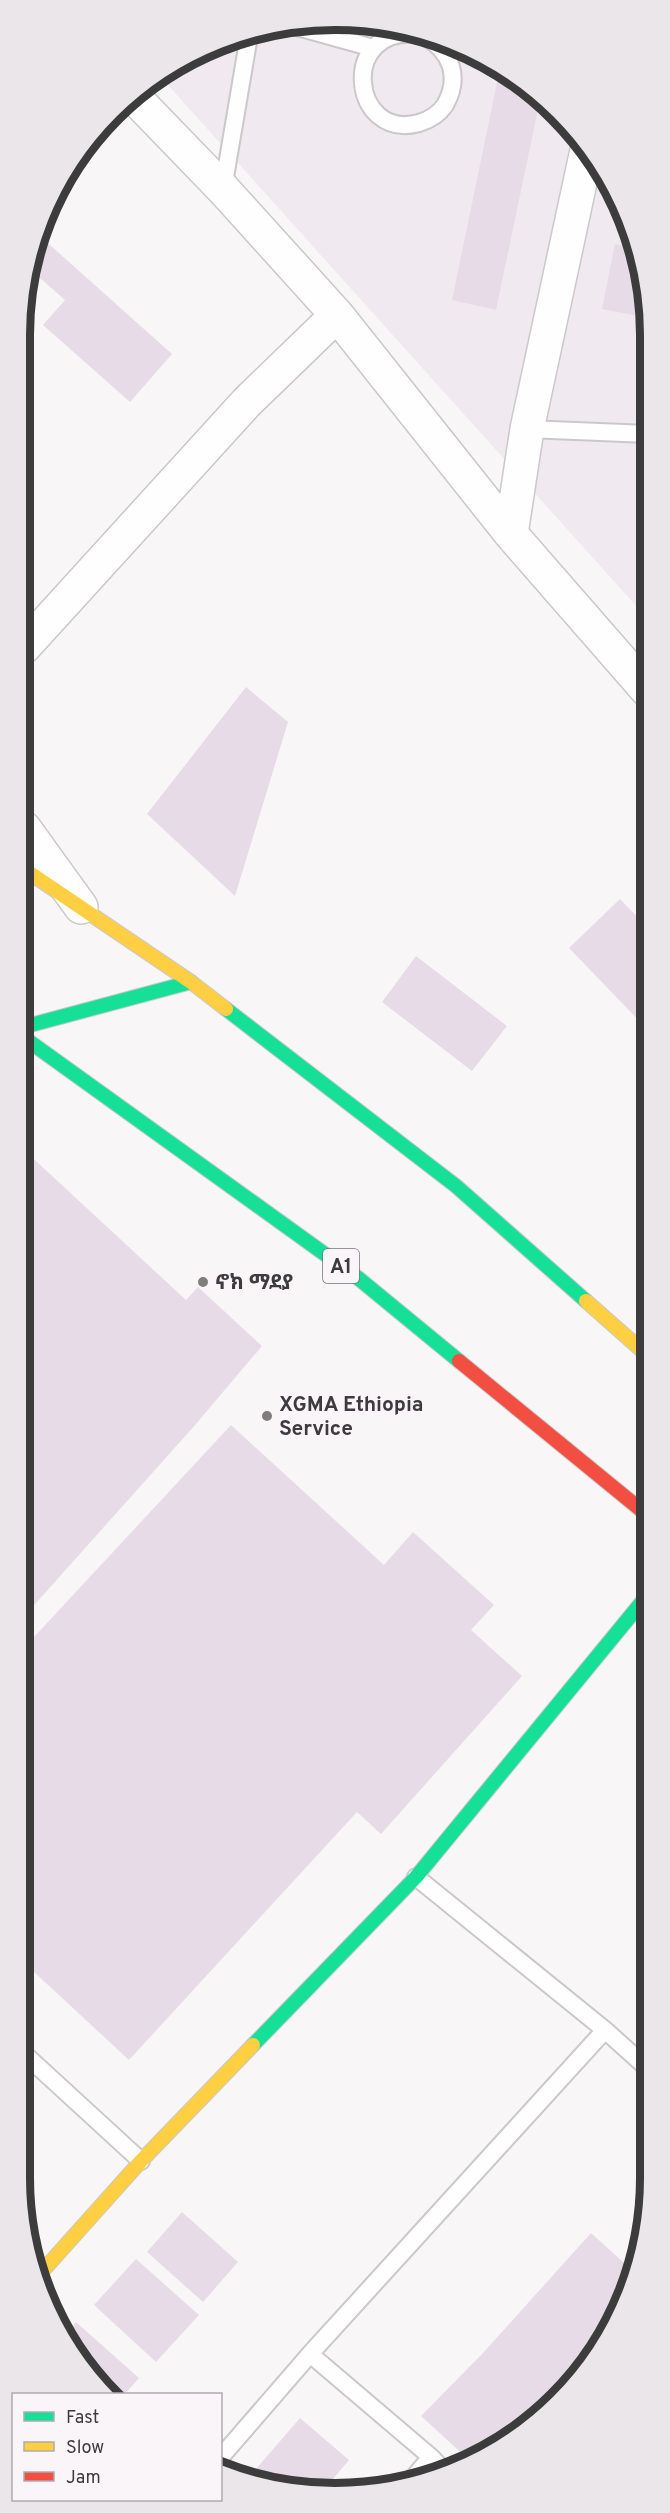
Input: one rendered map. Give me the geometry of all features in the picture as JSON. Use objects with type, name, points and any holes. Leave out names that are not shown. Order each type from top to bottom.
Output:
[{"type":"main road","points":[[30,873],[191,982],[456,1186],[640,1349]]},
{"type":"main road","points":[[30,1025],[191,982]]},
{"type":"main road","name":"A1","points":[[30,1042],[358,1278],[640,1509]]},
{"type":"main road","points":[[44,2269],[141,2161],[416,1877],[640,1605]]},
{"type":"street","points":[[139,102],[223,189],[337,315],[511,534],[640,682]]},
{"type":"street","points":[[511,534],[527,429],[585,160]]},
{"type":"street","points":[[30,640],[247,402],[337,315]]},
{"type":"street","points":[[30,836],[84,911]]},
{"type":"lane","points":[[313,31],[373,48]]},
{"type":"lane","points":[[392,36],[373,48],[364,64],[361,82],[366,99],[377,114],[393,123],[410,125],[428,120],[442,109],[451,93],[453,75],[448,58],[442,49]]},
{"type":"lane","points":[[223,189],[248,43]]},
{"type":"lane","points":[[527,429],[640,434]]},
{"type":"lane","points":[[416,1877],[640,2062]]},
{"type":"lane","points":[[222,2456],[310,2354],[604,2030]]},
{"type":"lane","points":[[30,2059],[141,2161]]},
{"type":"lane","points":[[310,2354],[437,2464]]},
{"type":"shaded area","points":[[315,31],[355,31],[414,40],[470,61],[521,93],[551,119],[577,149],[609,200],[624,237],[634,275],[640,335],[640,610],[165,82],[200,61],[256,40]]},
{"type":"building","points":[[498,77],[538,108],[496,310],[452,300]]},
{"type":"building","points":[[45,240],[172,354],[130,402],[43,325],[65,300],[36,275]]},
{"type":"building","points":[[615,244],[627,246],[634,275],[639,316],[602,309]]},
{"type":"building","points":[[246,687],[288,722],[235,896],[147,814]]},
{"type":"building","points":[[620,899],[640,920],[640,1022],[569,948]]},
{"type":"building","points":[[416,956],[507,1026],[472,1071],[382,1002]]},
{"type":"building","points":[[30,1155],[186,1300],[198,1287],[262,1346],[196,1424],[30,1610]]},
{"type":"building","points":[[231,1425],[384,1565],[413,1532],[494,1605],[471,1630],[522,1676],[381,1834],[357,1812],[129,2060],[30,1968],[30,1641]]},
{"type":"building","points":[[182,2212],[238,2262],[203,2302],[147,2252]]},
{"type":"building","points":[[591,2233],[627,2266],[609,2313],[577,2364],[551,2394],[521,2420],[464,2455],[421,2416],[483,2353]]},
{"type":"building","points":[[136,2259],[199,2315],[156,2362],[94,2305]]},
{"type":"building","points":[[76,2322],[139,2378],[126,2393],[118,2393],[93,2364],[70,2329]]},
{"type":"building","points":[[300,2418],[349,2460],[330,2483],[295,2480],[253,2472]]},
{"type":"traffic: fast","points":[[30,1025],[191,982]]},
{"type":"traffic: fast","points":[[226,1009],[456,1186],[586,1301]]},
{"type":"traffic: fast","points":[[30,1042],[358,1278],[459,1361]]},
{"type":"traffic: fast","points":[[253,2045],[416,1877],[640,1604]]},
{"type":"traffic: slow","points":[[30,873],[191,982],[226,1009]]},
{"type":"traffic: slow","points":[[586,1301],[640,1349]]},
{"type":"traffic: slow","points":[[44,2269],[141,2161],[253,2045]]},
{"type":"traffic: jam","points":[[459,1361],[640,1509]]},
{"type":"place","name":"ኖክ ማደያ","points":[[203,1282]]},
{"type":"place","name":"XGMA Ethiopia Service","points":[[267,1416]]}]
